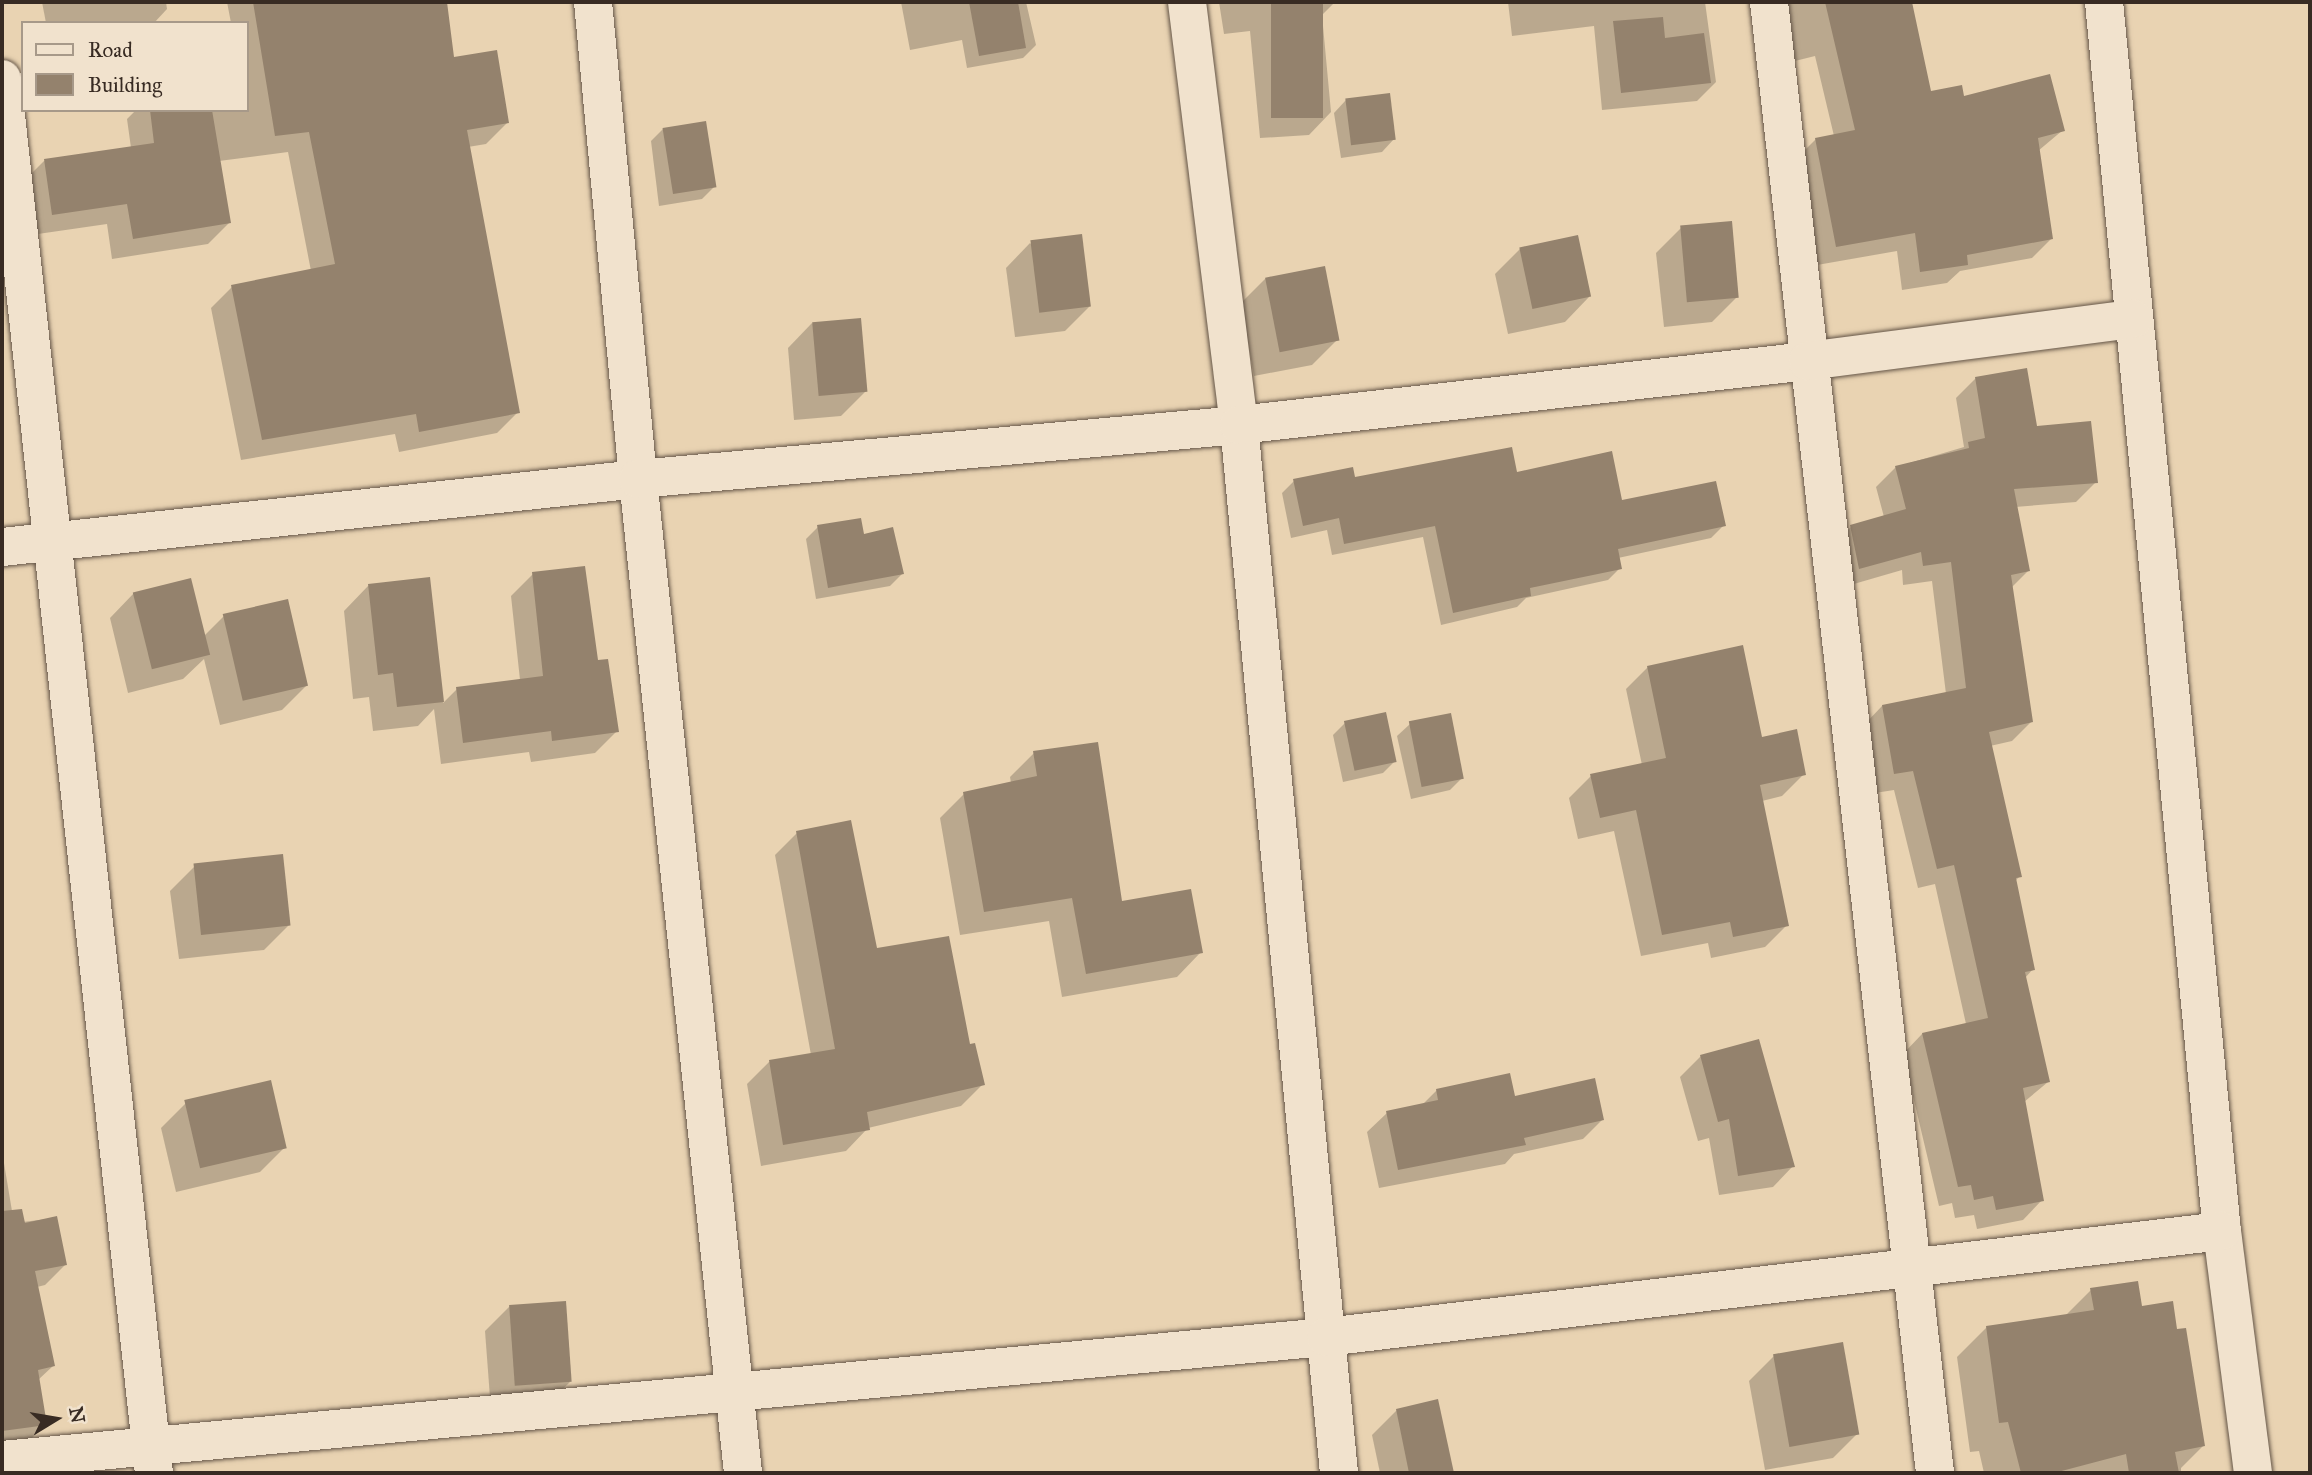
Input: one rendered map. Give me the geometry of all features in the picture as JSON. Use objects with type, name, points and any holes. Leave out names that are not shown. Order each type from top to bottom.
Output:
[{"type":"street","points":[[593,2],[638,479],[743,1473]]},
{"type":"street","points":[[1188,2],[1238,425],[1339,1473]]},
{"type":"street","points":[[1769,2],[1808,361],[1916,1269],[1935,1473]]},
{"type":"street","points":[[2104,2],[2222,1231],[2253,1473]]},
{"type":"street","points":[[2,79],[50,542],[152,1459]]},
{"type":"street","points":[[2,547],[638,479],[1238,425],[1808,361],[2133,318]]},
{"type":"street","points":[[2,1460],[152,1459],[732,1388],[1326,1337],[2222,1231]]},
{"type":"building","points":[[253,2],[447,2],[454,57],[497,50],[509,123],[467,130],[520,413],[419,432],[416,414],[262,440],[231,285],[335,264],[309,132],[275,136]]},
{"type":"building","points":[[969,2],[1018,2],[1026,48],[979,56]]},
{"type":"building","points":[[1271,2],[1323,2],[1323,118],[1271,118]]},
{"type":"building","points":[[1825,2],[1912,2],[1931,91],[1962,85],[1964,96],[2050,74],[2065,131],[2038,138],[2053,239],[1967,255],[1968,265],[1920,272],[1915,233],[1836,247],[1815,138],[1855,130]]},
{"type":"building","points":[[1663,17],[1665,38],[1704,33],[1711,83],[1621,93],[1613,21]]},
{"type":"building","points":[[1390,93],[1396,140],[1351,145],[1345,98]]},
{"type":"building","points":[[150,112],[212,112],[231,223],[133,239],[127,204],[52,215],[44,159],[154,143]]},
{"type":"building","points":[[706,121],[716,187],[673,194],[663,128]]},
{"type":"building","points":[[1732,221],[1739,298],[1687,302],[1680,226]]},
{"type":"building","points":[[1082,234],[1091,306],[1039,313],[1030,240]]},
{"type":"building","points":[[1578,235],[1591,297],[1532,309],[1519,247]]},
{"type":"building","points":[[1325,266],[1340,341],[1280,352],[1265,278]]},
{"type":"building","points":[[861,318],[867,392],[819,396],[812,322]]},
{"type":"building","points":[[2027,368],[2037,426],[2091,421],[2098,483],[2014,489],[2030,571],[2011,575],[2033,722],[1989,732],[2022,877],[2016,878],[2035,970],[2025,972],[2050,1082],[2023,1088],[2044,1201],[1996,1210],[1993,1196],[1974,1200],[1971,1185],[1958,1187],[1922,1033],[1988,1018],[1954,865],[1937,869],[1913,771],[1894,774],[1882,705],[1966,688],[1951,562],[1923,566],[1921,552],[1859,569],[1850,525],[1906,509],[1895,466],[1969,448],[1968,442],[1985,438],[1975,377]]},
{"type":"building","points":[[1512,447],[1517,472],[1612,451],[1622,500],[1716,481],[1726,526],[1618,549],[1622,569],[1530,588],[1531,596],[1453,613],[1435,526],[1344,544],[1339,518],[1303,526],[1293,479],[1353,467],[1355,477]]},
{"type":"building","points":[[861,518],[864,534],[893,527],[904,574],[828,588],[817,525]]},
{"type":"building","points":[[585,566],[598,660],[608,659],[619,732],[552,741],[551,731],[463,743],[456,687],[543,676],[532,572]]},
{"type":"building","points":[[430,577],[444,702],[397,707],[393,673],[378,675],[368,584]]},
{"type":"building","points":[[191,578],[210,655],[152,669],[133,593]]},
{"type":"building","points":[[288,599],[308,686],[243,701],[223,614]]},
{"type":"building","points":[[1743,645],[1762,737],[1797,729],[1806,775],[1760,785],[1789,926],[1733,937],[1730,922],[1662,935],[1636,810],[1600,818],[1590,774],[1666,758],[1647,666]]},
{"type":"building","points":[[1386,712],[1397,762],[1355,771],[1344,721]]},
{"type":"building","points":[[1451,713],[1464,779],[1422,787],[1409,721]]},
{"type":"building","points":[[1098,742],[1122,901],[1191,889],[1203,953],[1086,974],[1072,898],[984,912],[963,792],[1037,776],[1033,751]]},
{"type":"building","points":[[851,820],[877,948],[949,936],[970,1044],[975,1043],[985,1085],[867,1112],[870,1130],[783,1145],[769,1060],[835,1049],[796,831]]},
{"type":"building","points":[[283,854],[291,926],[201,935],[193,863]]},
{"type":"building","points":[[1759,1039],[1795,1167],[1738,1176],[1729,1119],[1718,1122],[1700,1055]]},
{"type":"building","points":[[1510,1073],[1515,1096],[1595,1078],[1604,1120],[1524,1138],[1526,1145],[1398,1170],[1386,1111],[1438,1100],[1436,1089]]},
{"type":"building","points":[[271,1080],[287,1148],[200,1168],[184,1100]]},
{"type":"building","points":[[22,1209],[25,1223],[57,1216],[67,1265],[35,1271],[55,1366],[38,1370],[47,1425],[2,1431],[2,1211]]},
{"type":"building","points":[[2138,1281],[2142,1306],[2173,1301],[2177,1329],[2186,1328],[2205,1446],[2175,1452],[2179,1473],[2129,1473],[2126,1454],[2054,1473],[2021,1473],[2008,1422],[1999,1423],[1986,1326],[2094,1310],[2090,1288]]},
{"type":"building","points":[[566,1301],[572,1382],[515,1386],[509,1305]]},
{"type":"building","points":[[1843,1342],[1859,1435],[1789,1447],[1773,1354]]},
{"type":"building","points":[[1438,1399],[1454,1473],[1409,1473],[1396,1409]]}]
